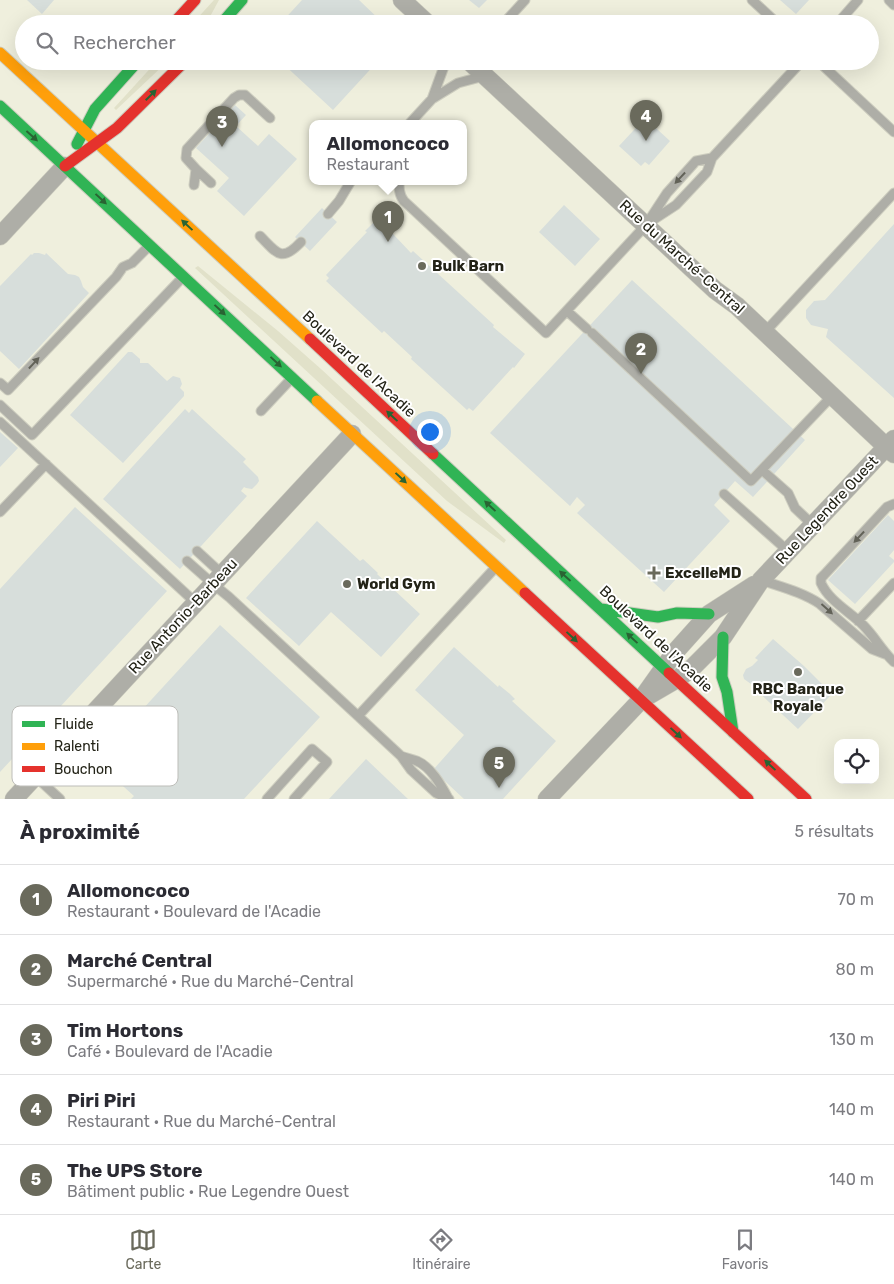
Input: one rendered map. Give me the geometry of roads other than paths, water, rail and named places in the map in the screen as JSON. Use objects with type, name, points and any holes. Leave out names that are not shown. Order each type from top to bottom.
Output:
[{"type":"main road","points":[[181,15],[195,0]]},
{"type":"main road","points":[[229,15],[242,0]]},
{"type":"main road","name":"Boulevard de l'Acadie","points":[[0,54],[15,68]]},
{"type":"main road","name":"Boulevard de l'Acadie","points":[[18,70],[98,142],[806,799]]},
{"type":"main road","points":[[65,166],[95,109],[130,70]]},
{"type":"main road","points":[[65,166],[117,128],[176,70]]},
{"type":"main road","points":[[0,106],[748,799]]},
{"type":"main road","points":[[601,609],[658,617],[677,613],[709,614]]},
{"type":"main road","points":[[723,637],[722,677],[727,692],[733,732]]},
{"type":"street","points":[[402,0],[418,15]]},
{"type":"street","name":"Rue du Marché-Central","points":[[478,70],[715,290],[737,306],[832,396],[892,447]]},
{"type":"street","points":[[0,236],[65,166]]},
{"type":"street","name":"Rue Antonio-Barbeau","points":[[101,706],[352,434]]},
{"type":"street","name":"Rue Legendre Ouest","points":[[640,700],[677,679],[692,668],[723,637],[761,580],[813,525],[892,447]]},
{"type":"street","name":"Rue Legendre Ouest","points":[[547,799],[640,700],[680,646],[709,614],[761,580]]},
{"type":"street","name":"Rue Antonio-Barbeau","points":[[14,799],[26,786]]},
{"type":"lane","points":[[511,15],[525,0]]},
{"type":"lane","points":[[752,0],[768,15]]},
{"type":"lane","points":[[844,15],[858,0]]},
{"type":"lane","points":[[889,0],[894,4]]},
{"type":"lane","points":[[432,99],[443,70]]},
{"type":"lane","points":[[646,225],[676,205],[707,172],[712,158],[794,70]]},
{"type":"lane","points":[[828,70],[894,132]]},
{"type":"lane","points":[[413,120],[432,99],[458,83],[484,76]]},
{"type":"lane","points":[[211,183],[186,158],[187,150],[236,96],[242,95],[247,97],[270,118]]},
{"type":"lane","points":[[399,185],[404,201],[546,333],[646,225],[667,193],[696,161],[712,158]]},
{"type":"lane","points":[[194,185],[196,169]]},
{"type":"lane","points":[[328,214],[339,201],[348,185]]},
{"type":"lane","points":[[765,332],[894,193]]},
{"type":"lane","points":[[260,236],[281,254],[291,252],[301,242]]},
{"type":"lane","points":[[0,383],[8,390],[123,267],[132,263],[150,244]]},
{"type":"lane","points":[[24,444],[184,276]]},
{"type":"lane","points":[[567,311],[751,481],[832,396]]},
{"type":"lane","points":[[261,411],[293,377]]},
{"type":"lane","points":[[0,405],[32,435]]},
{"type":"lane","points":[[0,422],[196,603]]},
{"type":"lane","points":[[0,512],[46,464]]},
{"type":"lane","points":[[762,470],[788,493],[795,508],[813,525]]},
{"type":"lane","points":[[724,494],[788,551]]},
{"type":"lane","points":[[894,504],[887,507],[821,578],[821,585],[831,597],[865,628],[885,654],[894,662]]},
{"type":"lane","points":[[197,551],[229,597],[401,756],[411,770],[436,793],[449,798]]},
{"type":"lane","points":[[187,561],[218,579]]},
{"type":"lane","points":[[358,716],[497,566]]},
{"type":"lane","points":[[761,580],[811,598],[872,649],[885,654]]},
{"type":"lane","points":[[858,621],[894,583]]},
{"type":"lane","points":[[266,799],[312,749],[327,762],[294,799]]},
{"type":"lane","points":[[46,786],[60,799]]},
{"type":"place","name":"Piri Piri","points":[[646,141]]},
{"type":"place","name":"Tim Hortons","points":[[222,147]]},
{"type":"place","name":"Allomoncoco","points":[[388,242]]},
{"type":"place","name":"Bulk Barn","points":[[422,266]]},
{"type":"place","name":"Marché Central","points":[[641,374]]},
{"type":"place","name":"ExcelleMD","points":[[654,573]]},
{"type":"place","name":"World Gym","points":[[347,584]]},
{"type":"place","name":"RBC Banque Royale","points":[[798,672]]},
{"type":"place","name":"The UPS Store","points":[[499,788]]}]
